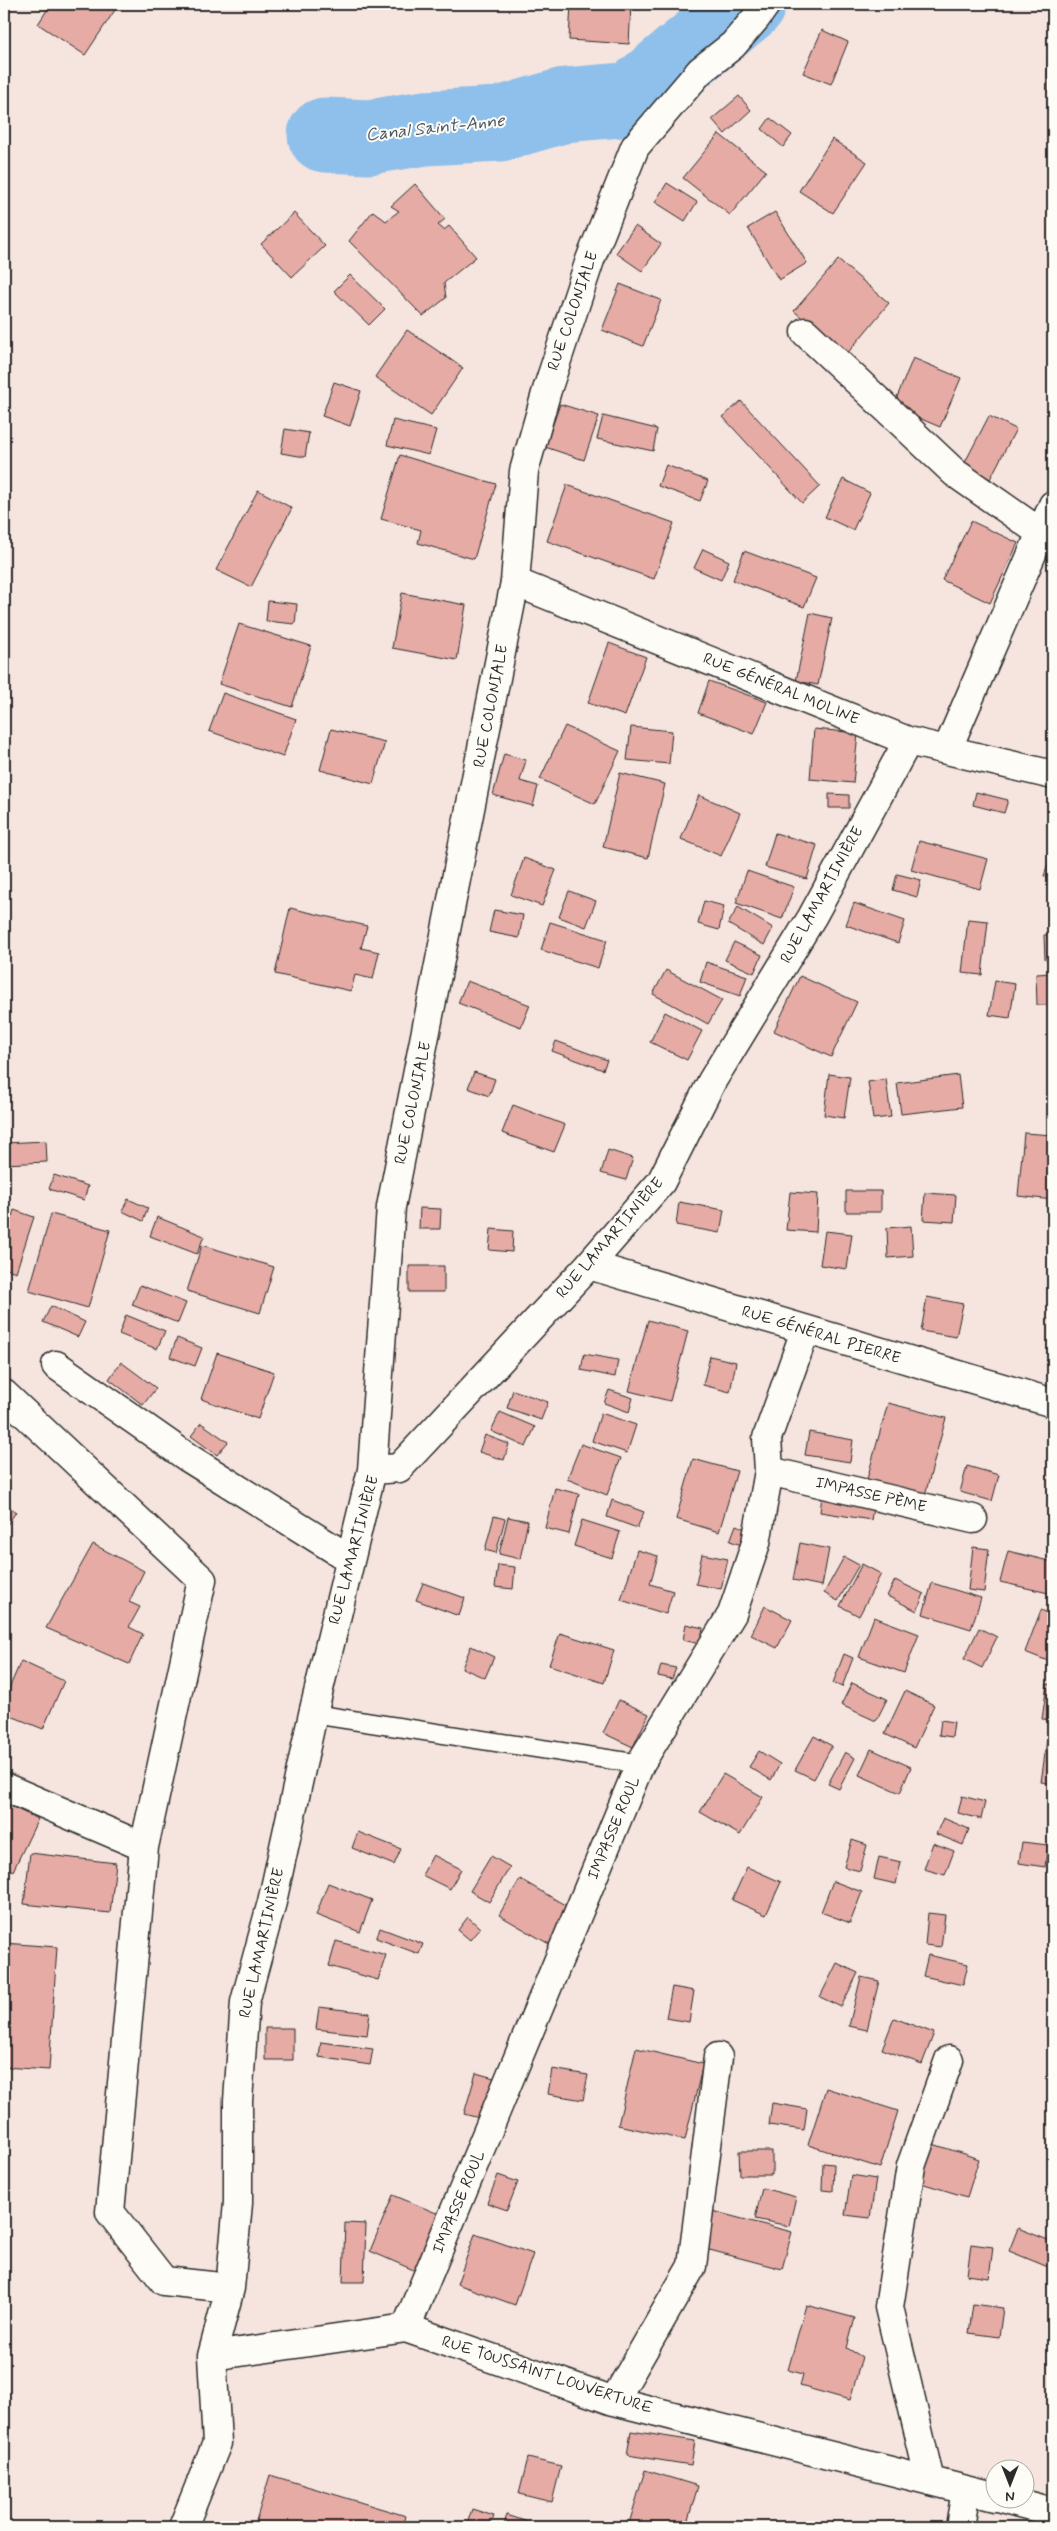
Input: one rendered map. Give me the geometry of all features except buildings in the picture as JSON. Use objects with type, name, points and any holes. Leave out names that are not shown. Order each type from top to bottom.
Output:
[{"type":"street","name":"RUE COLONIALE","points":[[372,1470],[392,1207],[515,582],[527,462],[547,390],[590,260],[634,147],[700,71],[733,45],[766,4]]},
{"type":"street","points":[[805,332],[955,473],[1041,533]]},
{"type":"street","points":[[947,750],[1053,505]]},
{"type":"street","name":"RUE GÉNÉRAL MOLINE","points":[[515,582],[908,741],[1053,775]]},
{"type":"street","name":"RUE LAMARTINIÈRE","points":[[183,2527],[218,2443],[212,2356],[230,2288],[238,2203],[238,2101],[246,2002],[272,1902],[313,1714],[372,1470],[399,1468],[589,1265],[661,1182],[712,1081],[812,917],[908,741]]},
{"type":"street","name":"RUE GÉNÉRAL PIERRE","points":[[589,1265],[1053,1403]]},
{"type":"street","name":"IMPASSE ROUL","points":[[406,2328],[640,1764],[732,1614],[756,1543],[769,1471],[767,1438],[805,1330]]},
{"type":"street","points":[[56,1365],[188,1457],[350,1559]]},
{"type":"street","points":[[4,1394],[202,1580],[144,1847],[110,2212],[164,2281],[230,2288]]},
{"type":"street","name":"IMPASSE PÈME","points":[[769,1471],[973,1519]]},
{"type":"street","points":[[4,1787],[144,1847]]},
{"type":"street","points":[[614,2400],[692,2266],[718,2057]]},
{"type":"street","points":[[930,2481],[889,2306],[912,2166],[949,2060]]},
{"type":"street","name":"RUE TOUSSAINT LOUVERTURE","points":[[212,2356],[406,2328],[614,2400],[984,2494]]},
{"type":"street","points":[[960,2527],[966,2490]]},
{"type":"street","points":[[1034,2504],[1051,2507]]},
{"type":"lane","points":[[313,1714],[640,1764]]},
{"type":"waterway","name":"Canal Saint-Anne","points":[[325,135],[369,137],[425,128],[500,124],[565,105],[633,99],[748,4]]}]
